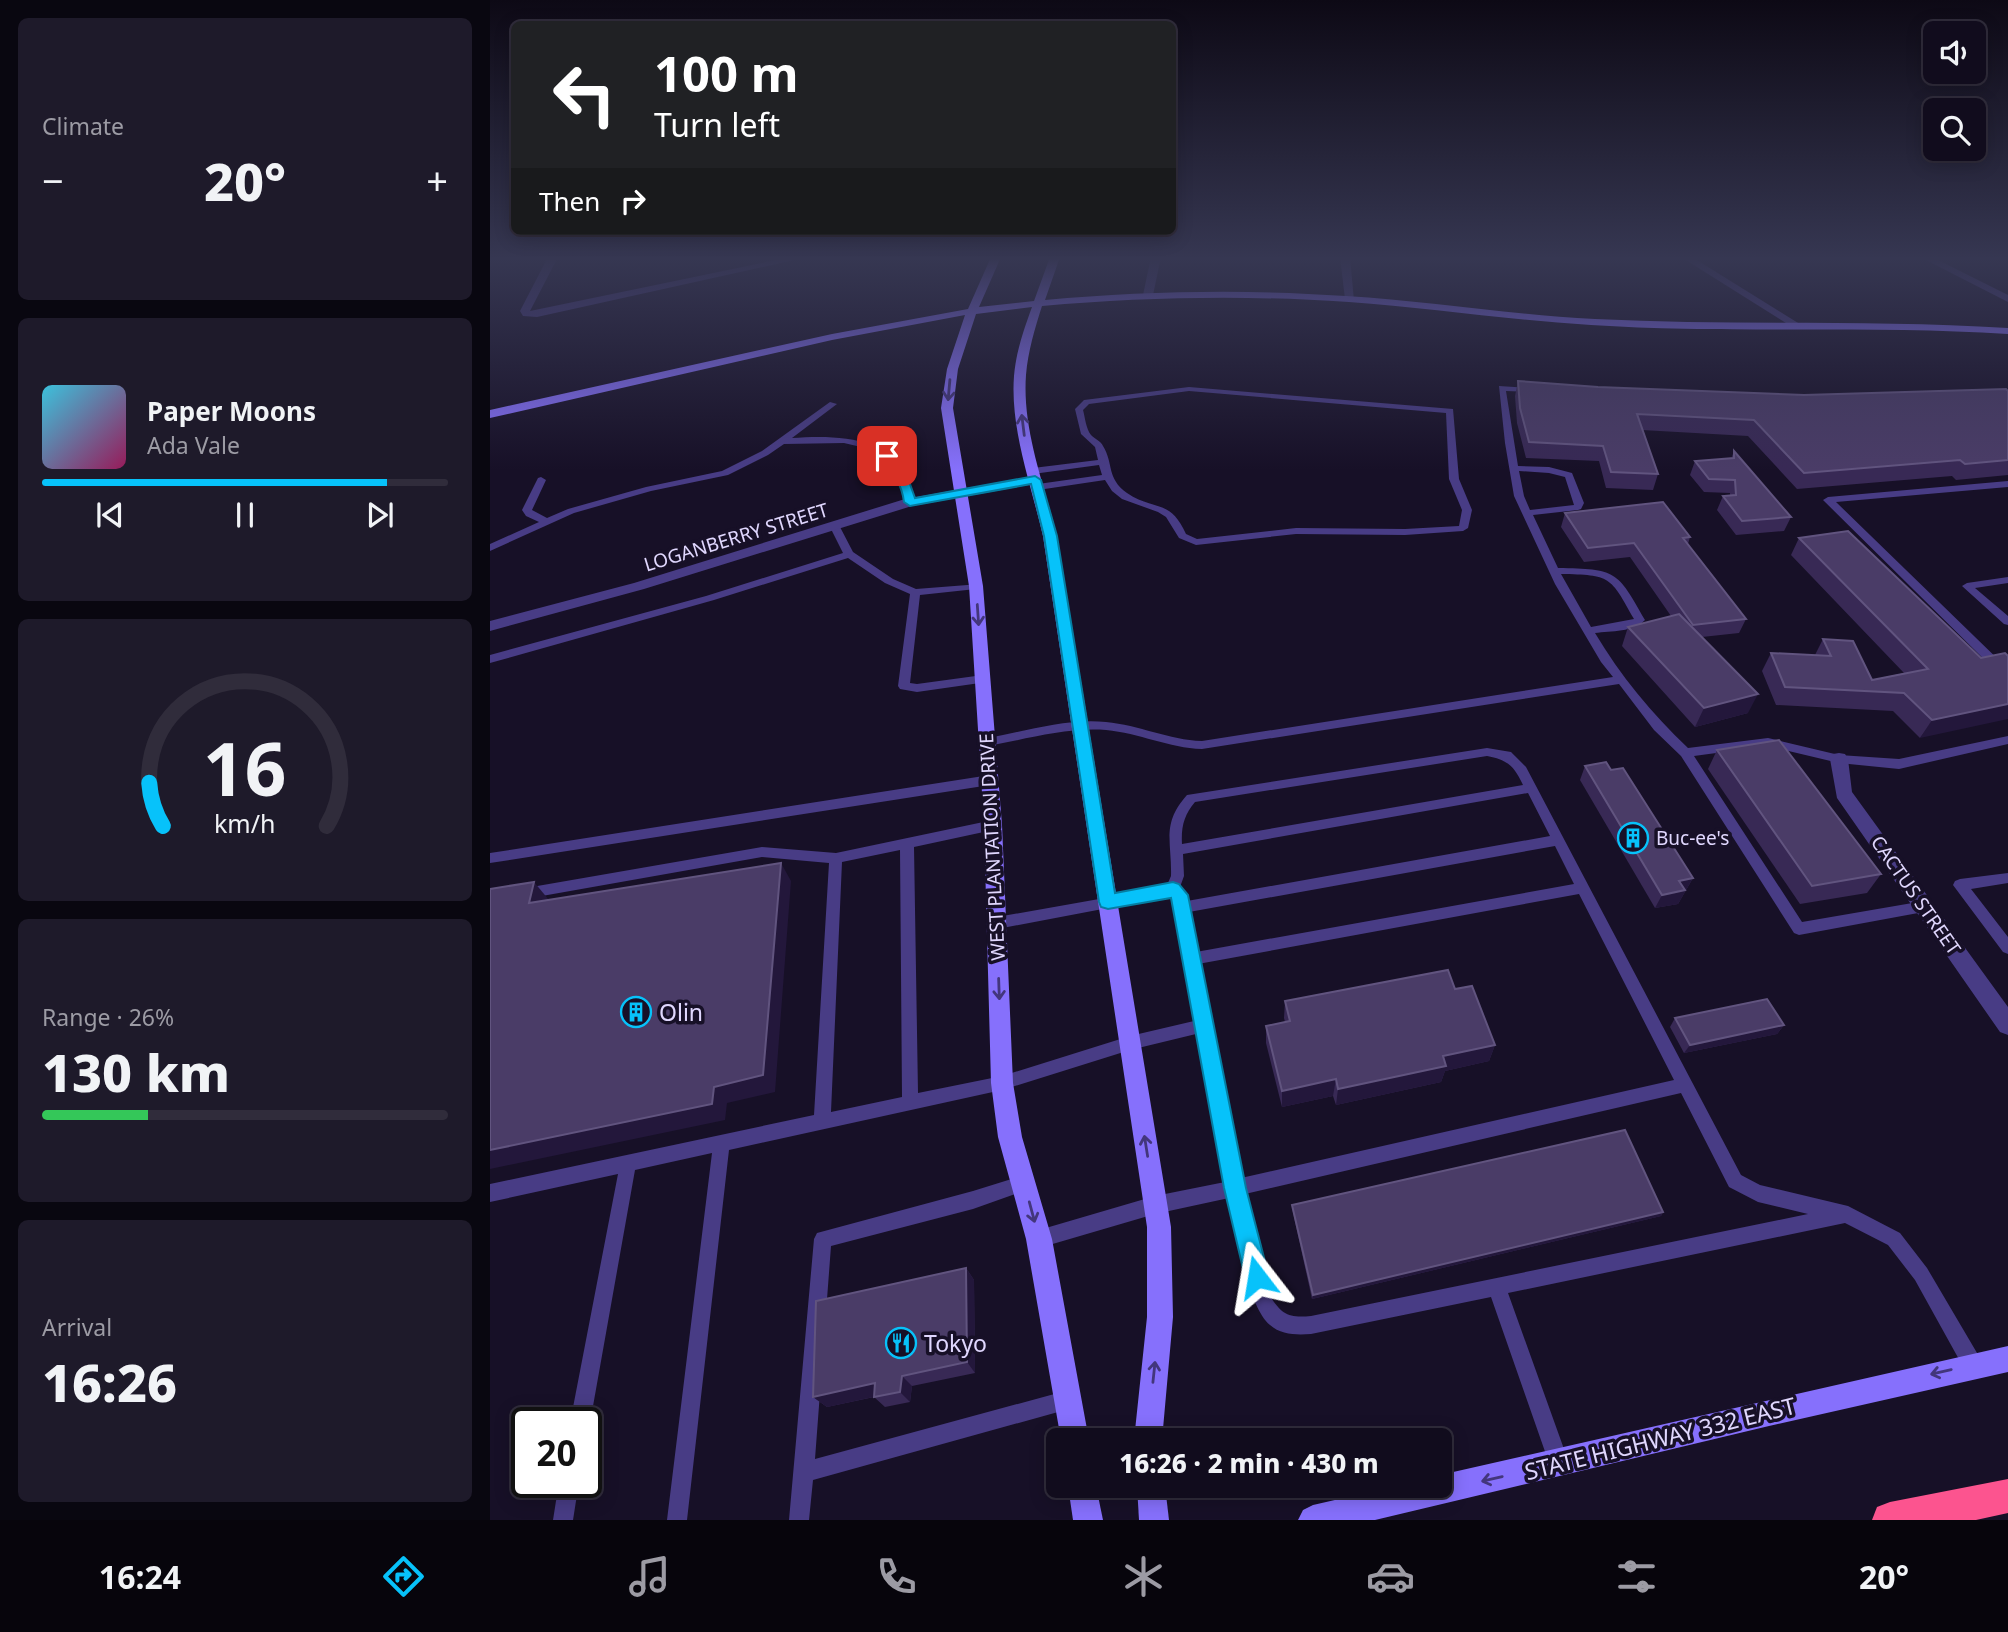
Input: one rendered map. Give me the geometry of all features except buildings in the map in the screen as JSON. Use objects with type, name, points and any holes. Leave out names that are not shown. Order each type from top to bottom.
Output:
[{"type":"highway","points":[[1891,1520],[2008,1496]]},
{"type":"main road","points":[[490,414],[612,390],[870,328]]},
{"type":"main road","name":"WEST PLANTATION DRIVE","points":[[966,328],[948,384],[947,408],[963,491],[976,586],[993,825],[1002,1083],[1010,1137],[1039,1239],[1073,1428]]},
{"type":"main road","points":[[1030,328],[1019,390],[1025,442],[1051,536],[1159,1227],[1160,1317],[1149,1428]]},
{"type":"main road","points":[[1960,328],[2008,331]]},
{"type":"main road","name":"STATE HIGHWAY 332 EAST","points":[[1313,1520],[1384,1512],[1559,1463],[2008,1359]]},
{"type":"main road","points":[[1084,1498],[1087,1520]]},
{"type":"main road","points":[[1152,1498],[1154,1520]]},
{"type":"street","name":"LOGANBERRY STREET","points":[[490,625],[639,586],[910,502],[1036,479]]},
{"type":"street","name":"CACTUS STREET","points":[[1839,759],[1843,793],[1924,907],[2001,1004],[2008,1025]]},
{"type":"lane","points":[[1540,391],[1502,388],[1519,496],[1554,571],[1588,631],[1621,680],[1658,727],[1685,753],[1799,929],[1924,907]]},
{"type":"lane","points":[[1189,389],[1438,408],[1450,411],[1454,479],[1467,510],[1462,528],[1439,531],[1402,534],[1306,531],[1196,542],[1182,536],[1177,521],[1168,513],[1118,492],[1107,477],[1099,446],[1085,433],[1079,409],[1087,402],[1189,389]]},
{"type":"lane","points":[[490,548],[548,522],[612,499],[725,473],[783,441],[833,404]]},
{"type":"lane","points":[[783,441],[841,439],[865,445],[887,456],[899,470],[910,502]]},
{"type":"lane","points":[[1036,479],[1103,463]]},
{"type":"lane","points":[[1514,468],[1549,470],[1569,475],[1579,503],[1578,508],[1527,513]]},
{"type":"lane","points":[[1036,479],[1107,477]]},
{"type":"lane","points":[[541,480],[527,510],[529,514],[548,522]]},
{"type":"lane","points":[[2008,484],[1828,500],[2008,676]]},
{"type":"lane","points":[[835,527],[849,554],[889,582],[915,593],[976,586]]},
{"type":"lane","points":[[490,659],[710,598],[849,554]]},
{"type":"lane","points":[[1554,571],[1608,573],[1617,580],[1640,620],[1635,624],[1588,631]]},
{"type":"lane","points":[[2008,580],[1967,586],[2008,622]]},
{"type":"lane","points":[[915,593],[904,686],[917,688],[983,679]]},
{"type":"lane","points":[[988,742],[1081,727],[1116,727],[1178,744],[1202,745],[1621,680]]},
{"type":"lane","points":[[1685,753],[1768,742],[1839,759],[1899,764],[2008,740]]},
{"type":"lane","points":[[997,923],[1165,893],[1173,889],[1179,879],[1177,815],[1191,798],[1487,752],[1499,753],[1515,761],[1531,789],[1735,1181],[1741,1186],[1848,1214],[1894,1239],[1905,1249],[1973,1365]]},
{"type":"lane","points":[[490,858],[990,780]]},
{"type":"lane","points":[[1176,850],[1531,789]]},
{"type":"lane","points":[[517,895],[762,852],[836,858],[993,825]]},
{"type":"lane","points":[[1182,908],[1558,840]]},
{"type":"lane","points":[[907,843],[910,1103]]},
{"type":"lane","points":[[822,1122],[836,858]]},
{"type":"lane","points":[[2008,878],[1960,885],[2008,948]]},
{"type":"lane","points":[[1192,959],[1583,888]]},
{"type":"lane","points":[[1173,889],[1179,895],[1182,908],[1202,1026],[1235,1188],[1262,1299],[1269,1313],[1291,1327],[1848,1214]]},
{"type":"lane","points":[[490,1193],[1002,1083],[1130,1042],[1202,1026]]},
{"type":"lane","points":[[1039,1239],[1155,1205],[1685,1085]]},
{"type":"lane","points":[[677,1520],[722,1143]]},
{"type":"lane","points":[[583,1407],[628,1164]]},
{"type":"lane","points":[[799,1520],[823,1239],[973,1200],[1024,1183]]},
{"type":"lane","points":[[1497,1287],[1559,1463]]},
{"type":"lane","points":[[804,1472],[1069,1399]]},
{"type":"lane","points":[[562,1520],[566,1498]]},
{"type":"place","name":"Buc-ee's","points":[[1633,838]]},
{"type":"place","name":"Olin","points":[[636,1012]]},
{"type":"place","name":"Tokyo","points":[[901,1343]]},
{"type":"route","points":[[887,456],[899,470],[910,502],[1035,480],[1038,486],[1051,536],[1108,902],[1165,893],[1173,889],[1179,895],[1235,1188],[1257,1277]]}]
